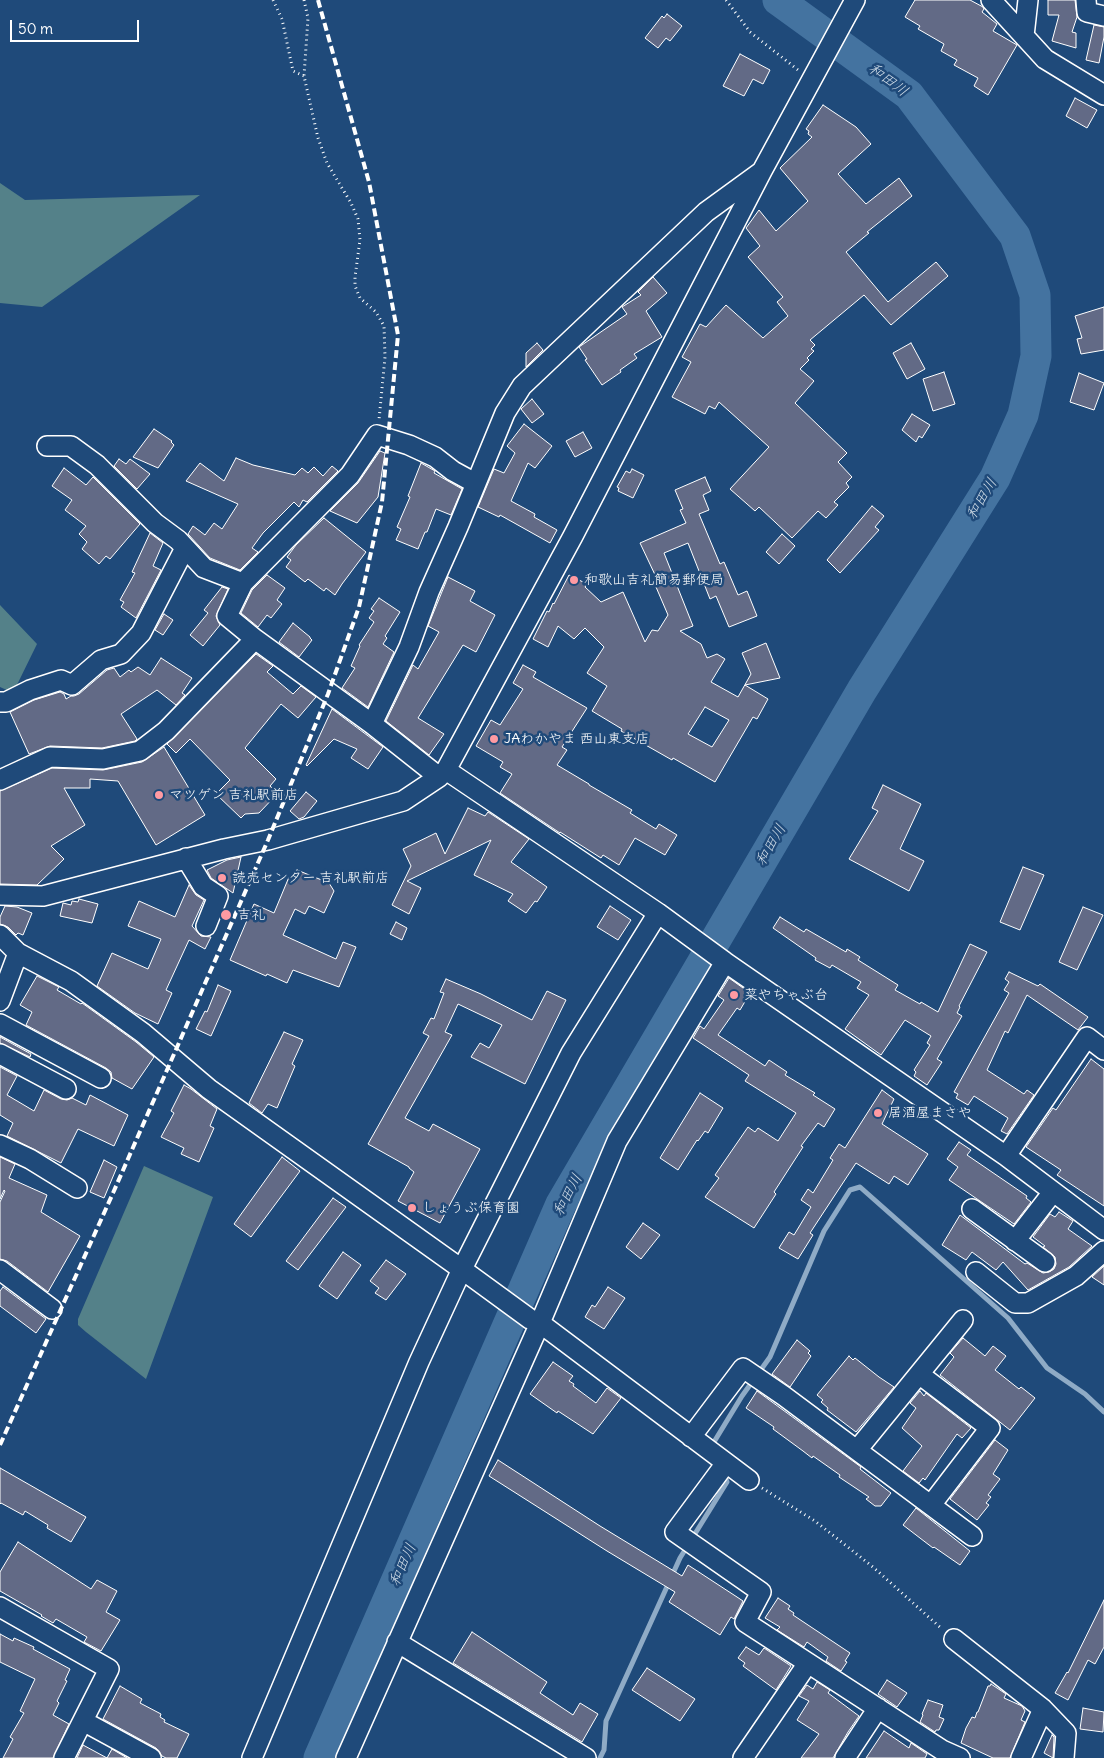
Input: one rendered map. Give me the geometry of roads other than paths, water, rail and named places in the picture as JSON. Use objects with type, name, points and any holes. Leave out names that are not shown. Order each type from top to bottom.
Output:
[{"type":"street","points":[[0,895],[43,896],[186,858],[268,840],[404,801],[443,773],[573,536],[762,171],[855,0]]},
{"type":"street","points":[[991,0],[1045,60],[1104,95]]},
{"type":"street","points":[[1024,36],[1028,0]]},
{"type":"street","points":[[1086,0],[1087,12],[1104,16]]},
{"type":"street","points":[[372,724],[409,646],[429,592],[506,413],[522,386],[706,212],[762,171]]},
{"type":"street","points":[[475,483],[453,472],[434,457],[409,445],[378,435],[350,476],[242,583],[227,616],[254,639],[372,724],[443,773],[658,913],[722,960],[1006,1156],[1104,1230]]},
{"type":"street","points":[[47,446],[70,446],[84,455],[97,465],[155,523],[178,540],[204,568],[242,583]]},
{"type":"street","points":[[0,702],[6,702],[30,690],[61,680],[72,685],[100,660],[121,654],[141,632],[185,548]]},
{"type":"street","points":[[0,780],[50,756],[103,759],[140,752],[166,731],[254,639]]},
{"type":"street","points":[[186,858],[203,886],[218,896],[206,926]]},
{"type":"street","points":[[252,1758],[419,1362],[571,1053],[658,913]]},
{"type":"street","points":[[0,935],[18,953],[71,981],[143,1033],[209,1089],[535,1321],[749,1480]]},
{"type":"street","points":[[0,1001],[18,953]]},
{"type":"street","points":[[346,1758],[398,1642],[535,1321],[617,1141],[722,960]]},
{"type":"street","points":[[0,1024],[101,1078]]},
{"type":"street","points":[[1006,1156],[1087,1038],[1104,1050]]},
{"type":"street","points":[[0,1054],[66,1089]]},
{"type":"street","points":[[0,1145],[30,1159],[77,1188]]},
{"type":"street","points":[[1015,1241],[1053,1192]]},
{"type":"street","points":[[972,1209],[1045,1262]]},
{"type":"street","points":[[976,1272],[1015,1303],[1028,1303],[1076,1276],[1104,1251]]},
{"type":"street","points":[[0,1270],[52,1308]]},
{"type":"street","points":[[857,1450],[963,1320]]},
{"type":"street","points":[[691,1437],[743,1368],[784,1396],[972,1536]]},
{"type":"street","points":[[919,1374],[990,1428],[930,1505]]},
{"type":"street","points":[[726,1462],[675,1532],[761,1592],[745,1622],[942,1750],[960,1758]]},
{"type":"street","points":[[0,1607],[108,1669],[64,1758]]},
{"type":"street","points":[[954,1639],[1043,1709],[1066,1733],[1064,1758]]},
{"type":"street","points":[[398,1642],[586,1758]]},
{"type":"street","points":[[743,1758],[808,1663]]},
{"type":"street","points":[[845,1758],[878,1708]]},
{"type":"street","points":[[1021,1758],[1043,1709]]},
{"type":"street","points":[[83,1721],[151,1758]]},
{"type":"waterway","name":"和田川","points":[[319,1758],[561,1204],[862,690],[995,478],[1023,415],[1036,356],[1035,295],[1015,236],[909,95],[778,0]]},
{"type":"waterway","points":[[715,1447],[714,1442],[742,1396],[770,1357],[824,1231],[850,1190],[860,1187],[1008,1318],[1047,1368],[1085,1394],[1104,1412]]},
{"type":"waterway","points":[[600,1758],[604,1750],[606,1721],[680,1558],[727,1482],[724,1474]]},
{"type":"railway","points":[[0,1445],[268,840],[328,694],[359,607],[382,502],[398,335],[369,182],[318,0]]},
{"type":"place","name":"和歌山吉礼簡易郵便局","points":[[574,580]]},
{"type":"place","name":"JAわかやま 西山東支店","points":[[494,739]]},
{"type":"place","name":"マツゲン 吉礼駅前店","points":[[159,795]]},
{"type":"place","name":"読売センター 吉礼駅前店","points":[[222,878]]},
{"type":"place","name":"吉礼","points":[[226,915]]},
{"type":"place","name":"菜やちゃぶ台","points":[[734,995]]},
{"type":"place","name":"居酒屋まさや","points":[[878,1113]]},
{"type":"place","name":"しょうぶ保育園","points":[[412,1208]]}]
